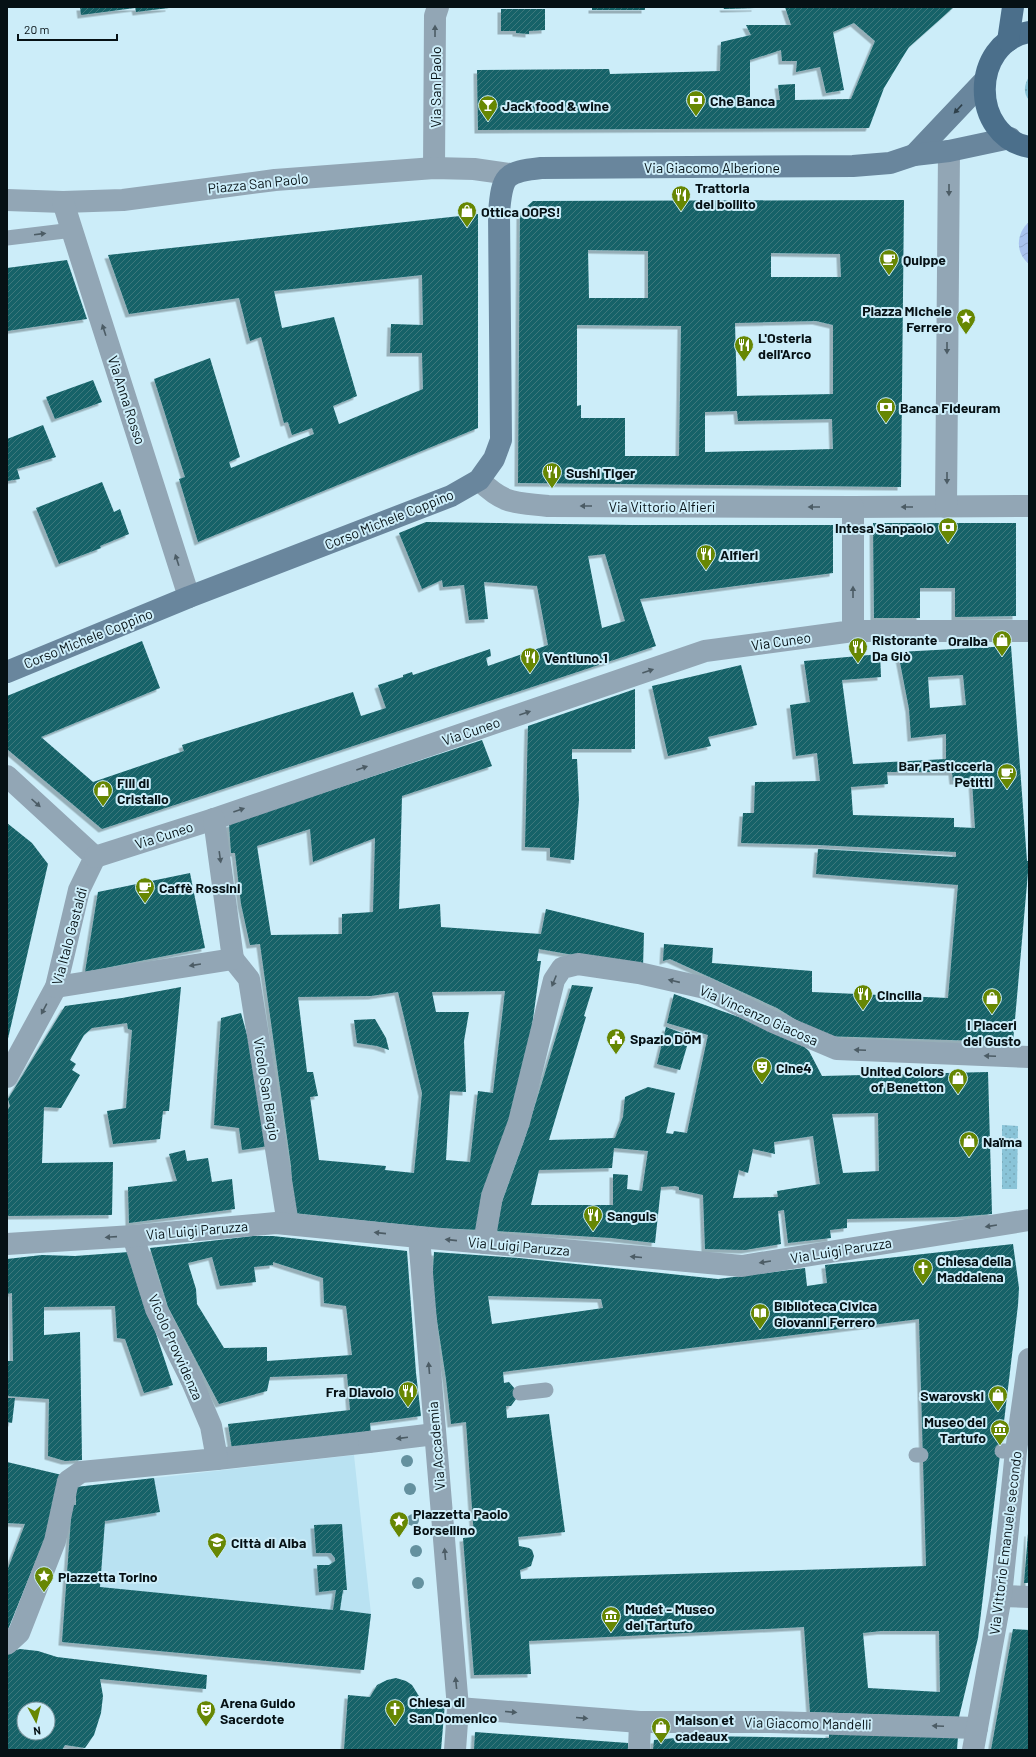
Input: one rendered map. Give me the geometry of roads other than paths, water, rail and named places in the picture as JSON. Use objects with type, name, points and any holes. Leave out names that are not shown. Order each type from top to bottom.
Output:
[{"type":"main road","points":[[1008,41],[1013,7]]},
{"type":"main road","points":[[1019,142],[998,127],[989,113],[984,97],[985,80],[989,65],[997,52],[1008,41],[1029,32]]},
{"type":"main road","name":"Via Giacomo Alberione","points":[[914,155],[985,80]]},
{"type":"main road","name":"Via Giacomo Alberione","points":[[510,174],[520,170],[541,168],[854,166],[890,163],[914,155],[1019,142]]},
{"type":"main road","name":"Corso Michele Coppino","points":[[7,672],[189,597],[451,496],[479,480],[494,459],[501,440],[499,213],[500,196],[504,182],[510,174]]},
{"type":"street","name":"Via San Paolo","points":[[434,168],[435,16],[438,7]]},
{"type":"street","points":[[946,507],[949,151]]},
{"type":"street","name":"Piazza San Paolo","points":[[7,200],[63,202],[123,200],[275,180],[434,168],[474,169],[510,174]]},
{"type":"street","name":"Via Anna Rosso","points":[[63,202],[189,597]]},
{"type":"street","name":"Via Vittorio Alfieri","points":[[479,480],[494,494],[509,501],[548,506],[852,507]]},
{"type":"street","points":[[853,631],[852,507],[1029,506]]},
{"type":"street","name":"Via Cuneo","points":[[95,857],[214,819],[705,651],[853,631],[1029,631]]},
{"type":"street","points":[[7,776],[95,857]]},
{"type":"street","points":[[56,987],[233,959],[214,819]]},
{"type":"street","name":"Via Italo Gastaldi","points":[[7,1077],[56,987],[79,890],[95,857]]},
{"type":"street","name":"Vicolo San Biagio","points":[[233,959],[249,979],[288,1224]]},
{"type":"street","name":"Via Vincenzo Giacosa","points":[[484,1243],[492,1196],[519,1122],[554,980],[562,968],[578,964],[593,966],[639,973],[705,988],[771,1021],[837,1049],[1029,1057]]},
{"type":"street","name":"Via Luigi Paruzza","points":[[7,1244],[133,1236],[276,1223],[742,1266],[1029,1220]]},
{"type":"street","name":"Vicolo Provvidenza","points":[[133,1236],[156,1309],[191,1379],[211,1426],[217,1459]]},
{"type":"street","name":"Via Accademia","points":[[419,1237],[438,1401],[435,1434],[458,1708],[455,1750]]},
{"type":"street","name":"Via Vittorio Emanuele secondo","points":[[973,1750],[1001,1596],[1009,1451],[1029,1359]]},
{"type":"street","points":[[7,1644],[18,1633],[55,1541],[68,1480],[81,1472],[217,1459],[435,1434]]},
{"type":"street","points":[[1001,1596],[1029,1597]]},
{"type":"street","name":"Via Giacomo Mandelli","points":[[458,1708],[640,1722],[771,1722],[977,1728]]},
{"type":"street","points":[[639,1750],[640,1722]]},
{"type":"lane","points":[[7,238],[73,230]]},
{"type":"lane","points":[[520,1393],[546,1390]]},
{"type":"water","points":[[1029,222],[1029,264],[1021,254],[1019,243],[1022,232]]},
{"type":"place","name":"Che Banca","points":[[696,117]]},
{"type":"place","name":"Jack food & wine","points":[[488,122]]},
{"type":"place","name":"Trattoria del bollito","points":[[681,212]]},
{"type":"place","name":"Ottica OOPS!","points":[[467,228]]},
{"type":"place","name":"Quippe","points":[[889,276]]},
{"type":"place","name":"Piazza Michele Ferrero","points":[[966,335]]},
{"type":"place","name":"L'Osteria dell'Arco","points":[[744,362]]},
{"type":"place","name":"Banca Fideuram","points":[[886,424]]},
{"type":"place","name":"Sushi Tiger","points":[[552,489]]},
{"type":"place","name":"Intesa Sanpaolo","points":[[948,544]]},
{"type":"place","name":"Alfieri","points":[[706,571]]},
{"type":"place","name":"Oralba","points":[[1002,657]]},
{"type":"place","name":"Ristorante Da Giò","points":[[858,664]]},
{"type":"place","name":"Ventiuno.1","points":[[530,674]]},
{"type":"place","name":"Bar Pasticceria Petitti","points":[[1007,790]]},
{"type":"place","name":"Fili di Cristallo","points":[[103,807]]},
{"type":"place","name":"Caffè Rossini","points":[[145,904]]},
{"type":"place","name":"Cincilla","points":[[863,1011]]},
{"type":"place","name":"I Piaceri del Gusto","points":[[992,1015]]},
{"type":"place","name":"Spazio DÖM","points":[[616,1055]]},
{"type":"place","name":"Cine4","points":[[762,1084]]},
{"type":"place","name":"United Colors of Benetton","points":[[958,1095]]},
{"type":"place","name":"Naïma","points":[[969,1158]]},
{"type":"place","name":"Sanguis","points":[[593,1232]]},
{"type":"place","name":"Chiesa della Maddalena","points":[[923,1285]]},
{"type":"place","name":"Biblioteca Civica Giovanni Ferrero","points":[[760,1330]]},
{"type":"place","name":"Fra Diavolo","points":[[408,1408]]},
{"type":"place","name":"Swarovski","points":[[998,1412]]},
{"type":"place","name":"Museo del Tartufo","points":[[1000,1446]]},
{"type":"place","name":"Piazzetta Paolo Borsellino","points":[[399,1538]]},
{"type":"place","name":"Città di Alba","points":[[217,1559]]},
{"type":"place","name":"Piazzetta Torino","points":[[44,1593]]},
{"type":"place","name":"Mudet - Museo del Tartufo","points":[[611,1633]]},
{"type":"place","name":"Chiesa di San Domenico","points":[[395,1726]]},
{"type":"place","name":"Arena Guido Sacerdote","points":[[206,1727]]},
{"type":"place","name":"Maison et cadeaux","points":[[661,1744]]}]
